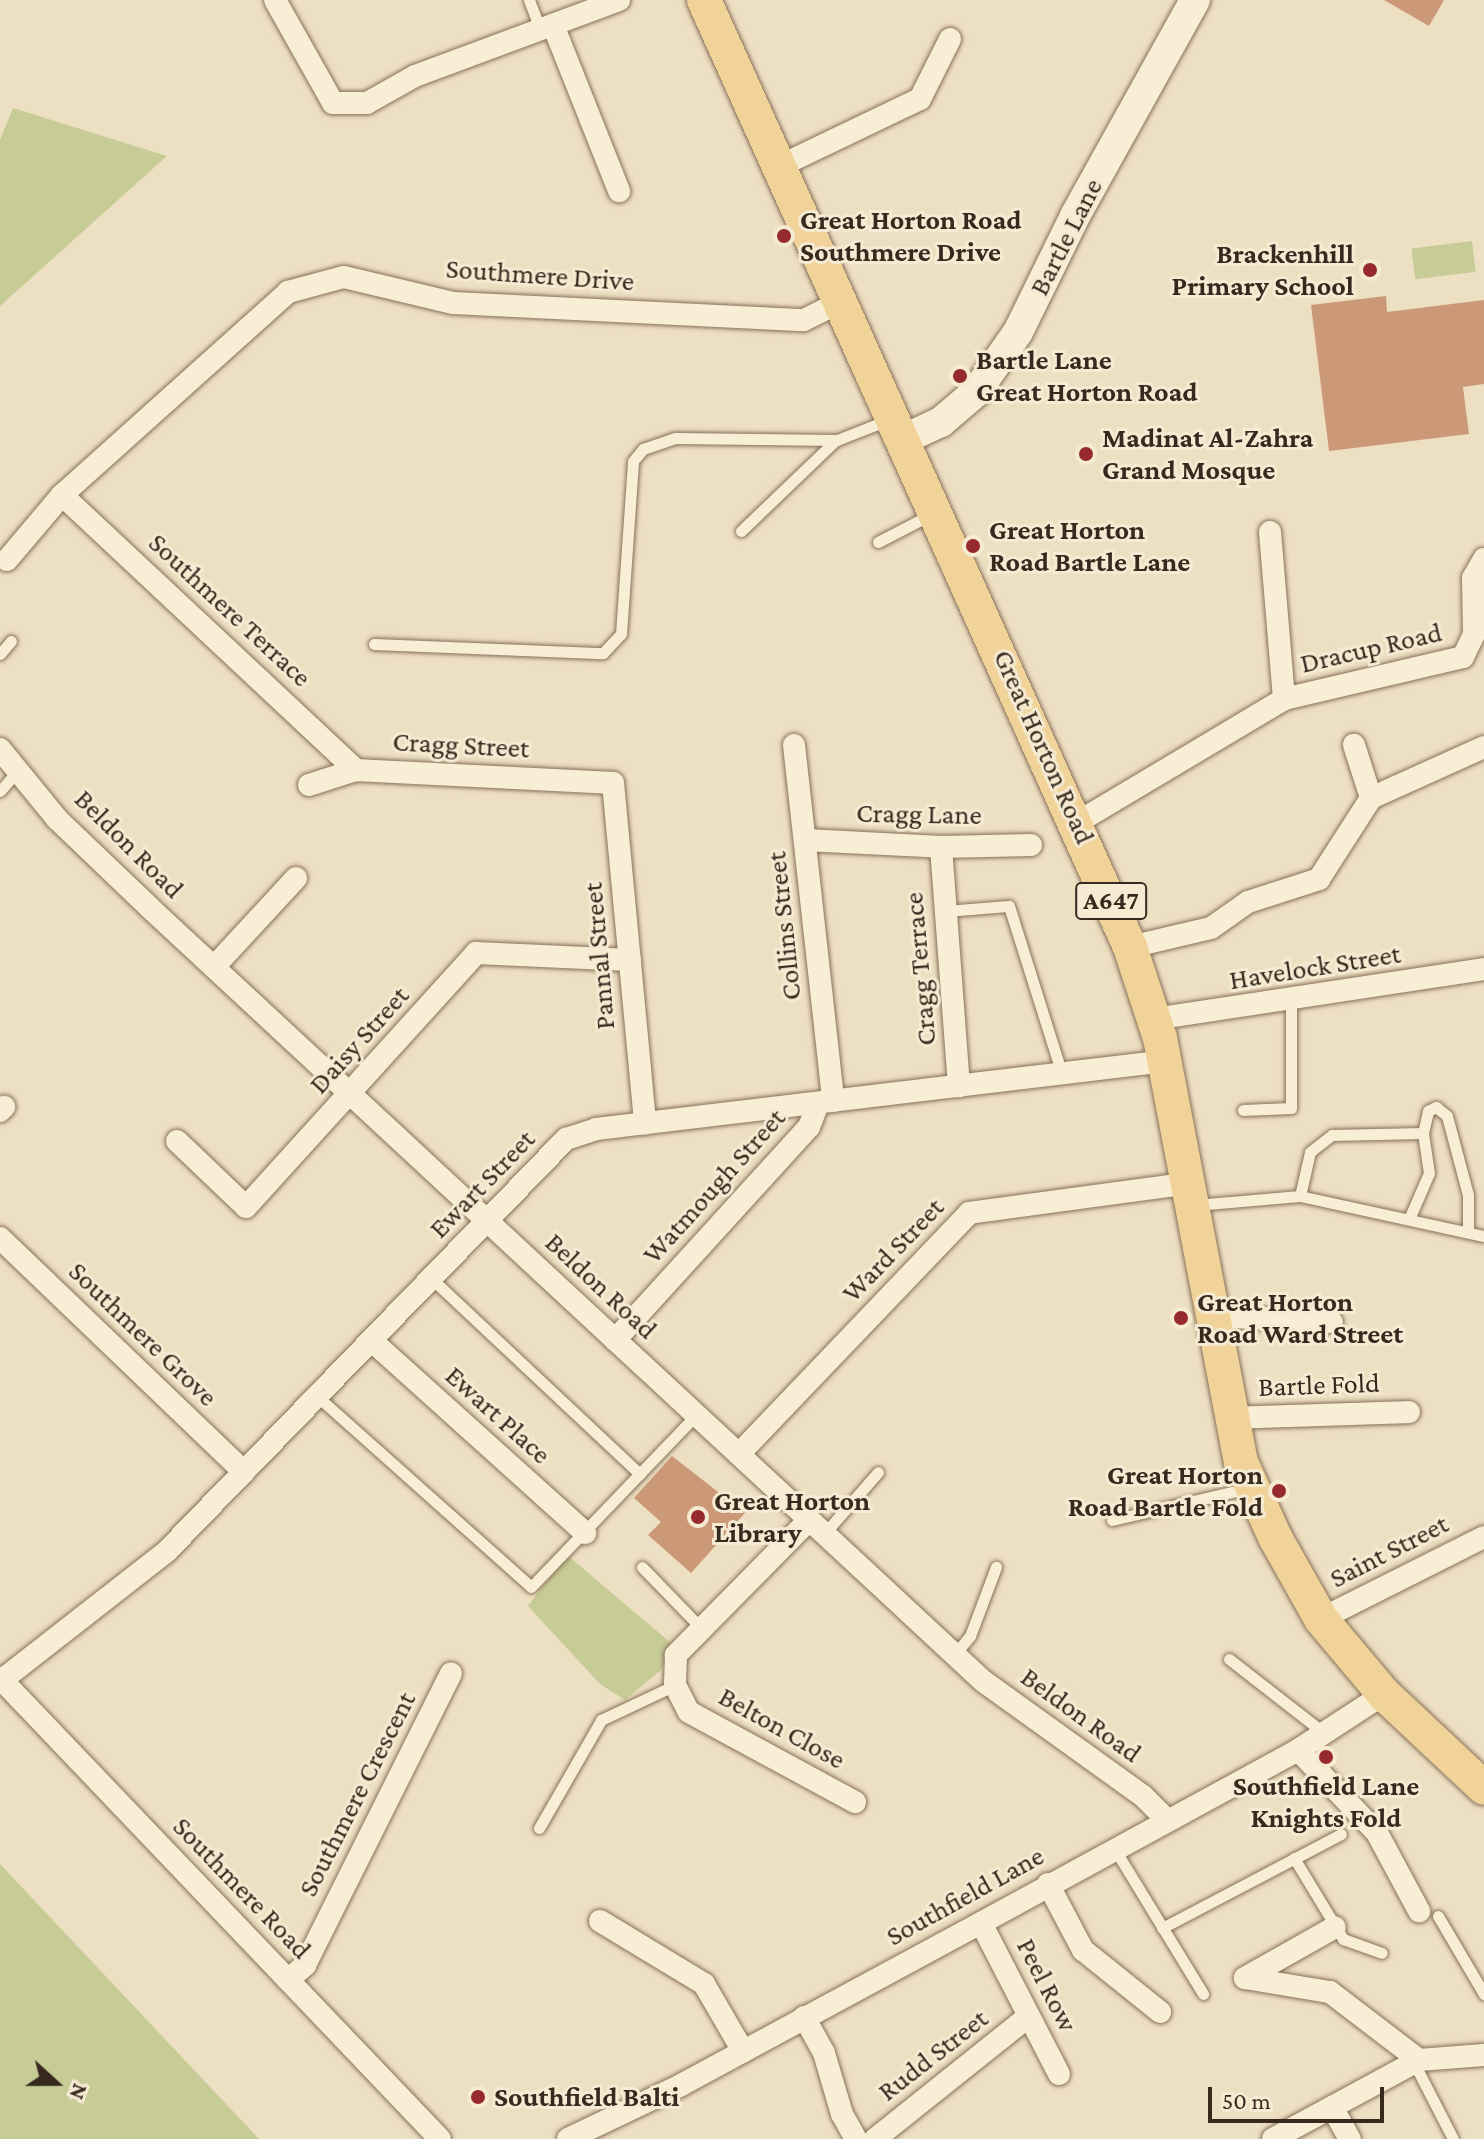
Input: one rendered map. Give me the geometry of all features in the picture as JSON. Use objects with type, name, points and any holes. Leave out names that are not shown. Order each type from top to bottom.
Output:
[{"type":"main road","name":"Great Horton Road","points":[[704,0],[936,512],[1075,837],[1130,947],[1165,1061],[1231,1418],[1252,1487],[1321,1619],[1384,1694],[1484,1788]]},
{"type":"street","points":[[275,0],[333,103],[367,103],[415,76],[619,0]]},
{"type":"street","name":"Bartle Lane","points":[[897,429],[941,422],[976,392],[1018,332],[1076,214],[1195,0]]},
{"type":"street","points":[[547,27],[619,191]]},
{"type":"street","points":[[780,166],[920,99],[950,39]]},
{"type":"street","name":"Southmere Drive","points":[[7,560],[62,495],[288,292],[344,277],[453,303],[804,320],[840,302]]},
{"type":"street","name":"Southmere Terrace","points":[[62,495],[356,770]]},
{"type":"street","name":"Dracup Road","points":[[1270,532],[1284,699]]},
{"type":"street","name":"Dracup Road","points":[[1075,837],[1284,699],[1463,657],[1474,634],[1473,578],[1484,559]]},
{"type":"street","name":"Collins Street","points":[[794,745],[805,840],[825,1102]]},
{"type":"street","points":[[1354,745],[1371,798]]},
{"type":"street","points":[[1130,947],[1211,928],[1248,902],[1319,879],[1371,798],[1484,747]]},
{"type":"street","name":"Beldon Road","points":[[0,749],[20,768],[57,819],[954,1655],[1143,1796],[1167,1820]]},
{"type":"street","name":"Cragg Street","points":[[309,785],[356,770],[613,783]]},
{"type":"street","name":"Pannal Street","points":[[613,783],[645,1124]]},
{"type":"street","name":"Cragg Lane","points":[[805,840],[941,847],[1031,845]]},
{"type":"street","name":"Cragg Terrace","points":[[941,847],[959,1086]]},
{"type":"street","points":[[214,967],[296,878]]},
{"type":"street","name":"Daisy Street","points":[[177,1141],[246,1207],[351,1095],[476,953],[630,960]]},
{"type":"street","name":"Havelock Street","points":[[1154,1019],[1291,1001],[1484,969]]},
{"type":"street","name":"Ewart Street","points":[[1,1680],[167,1551],[566,1139],[645,1124],[1165,1061]]},
{"type":"street","name":"Watmough Street","points":[[615,1340],[809,1127],[825,1102]]},
{"type":"street","name":"Ward Street","points":[[739,1454],[969,1213],[1192,1194]]},
{"type":"street","name":"Southmere Grove","points":[[0,1238],[244,1472]]},
{"type":"street","points":[[1212,1316],[1332,1322]]},
{"type":"street","name":"Ewart Place","points":[[372,1341],[585,1533]]},
{"type":"street","name":"Bartle Fold","points":[[1231,1418],[1409,1412]]},
{"type":"street","points":[[675,1685],[676,1655],[817,1527]]},
{"type":"street","name":"Saint Street","points":[[1321,1619],[1484,1537]]},
{"type":"street","name":"Southmere Crescent","points":[[288,1980],[305,1965],[451,1673]]},
{"type":"street","name":"Southmere Road","points":[[1,1680],[440,2139]]},
{"type":"street","name":"Belton Close","points":[[675,1685],[689,1712],[855,1802]]},
{"type":"street","name":"Southfield Lane","points":[[568,2139],[743,2051],[981,1923],[1113,1848],[1298,1750],[1384,1694]]},
{"type":"street","points":[[1298,1750],[1377,1833],[1428,1914]]},
{"type":"street","points":[[1048,1884],[1083,1950],[1160,2012]]},
{"type":"street","points":[[600,1921],[704,1984],[743,2051]]},
{"type":"street","name":"Peel Row","points":[[981,1923],[1059,2074]]},
{"type":"street","points":[[1335,1927],[1245,1978],[1330,1992],[1416,2062]]},
{"type":"street","points":[[804,2017],[824,2053],[842,2114],[859,2138]]},
{"type":"street","name":"Rudd Street","points":[[859,2138],[1028,2017]]},
{"type":"street","points":[[1273,2139],[1416,2062],[1484,2055]]},
{"type":"street","points":[[1332,2107],[1350,2139]]},
{"type":"lane","points":[[529,0],[547,27]]},
{"type":"lane","points":[[374,644],[603,653],[621,634],[633,461],[643,449],[675,438],[837,440],[897,429]]},
{"type":"lane","points":[[741,531],[837,440]]},
{"type":"lane","points":[[878,542],[936,512]]},
{"type":"lane","points":[[0,654],[11,641]]},
{"type":"lane","points":[[0,791],[20,768]]},
{"type":"lane","points":[[945,911],[1009,906],[1062,1074]]},
{"type":"lane","points":[[1243,1110],[1291,1108],[1291,1001]]},
{"type":"lane","points":[[1410,1217],[1429,1173],[1423,1133],[1428,1111],[1436,1107],[1447,1116],[1468,1195],[1468,1230]]},
{"type":"lane","points":[[1300,1196],[1310,1152],[1332,1135],[1423,1133]]},
{"type":"lane","points":[[1192,1194],[1300,1196],[1410,1217],[1484,1236]]},
{"type":"lane","points":[[432,1279],[640,1474]]},
{"type":"lane","points":[[318,1397],[528,1587],[585,1533],[696,1415]]},
{"type":"lane","points":[[817,1527],[878,1472]]},
{"type":"lane","points":[[1112,1520],[1252,1487]]},
{"type":"lane","points":[[642,1567],[702,1629]]},
{"type":"lane","points":[[954,1655],[970,1636],[996,1567]]},
{"type":"lane","points":[[1229,1659],[1324,1733]]},
{"type":"lane","points":[[539,1828],[601,1720],[675,1685]]},
{"type":"lane","points":[[1162,1928],[1341,1834]]},
{"type":"lane","points":[[1113,1848],[1203,1994]]},
{"type":"lane","points":[[1294,1858],[1343,1939],[1382,1953]]},
{"type":"lane","points":[[1428,1914],[1484,1994]]},
{"type":"lane","points":[[1416,2062],[1453,2139]]},
{"type":"green space","points":[[13,108],[167,156],[0,306],[0,140]]},
{"type":"green space","points":[[1472,241],[1476,272],[1415,279],[1411,248]]},
{"type":"green space","points":[[567,1555],[671,1643],[661,1670],[625,1700],[600,1684],[528,1606]]},
{"type":"green space","points":[[0,1864],[259,2139],[0,2139]]},
{"type":"building","points":[[1384,0],[1444,0],[1429,26]]},
{"type":"building","points":[[1386,296],[1387,312],[1484,300],[1484,384],[1463,387],[1469,434],[1329,451],[1311,305]]},
{"type":"building","name":"Great Horton Library","points":[[672,1456],[745,1513],[691,1573],[648,1535],[661,1522],[634,1498]]},
{"type":"place","name":"Great Horton Road Southmere Drive","points":[[784,236]]},
{"type":"place","name":"Brackenhill Primary School","points":[[1370,270]]},
{"type":"place","name":"Bartle Lane Great Horton Road","points":[[960,376]]},
{"type":"place","name":"Madinat Al-Zahra Grand Mosque","points":[[1086,454]]},
{"type":"place","name":"Great Horton Road Bartle Lane","points":[[973,546]]},
{"type":"place","name":"Great Horton Road Ward Street","points":[[1181,1318]]},
{"type":"place","name":"Great Horton Road Bartle Fold","points":[[1279,1491]]},
{"type":"place","name":"Great Horton Library","points":[[698,1517]]},
{"type":"place","name":"Southfield Lane Knights Fold","points":[[1326,1757]]},
{"type":"place","name":"Southfield Balti","points":[[478,2097]]}]
